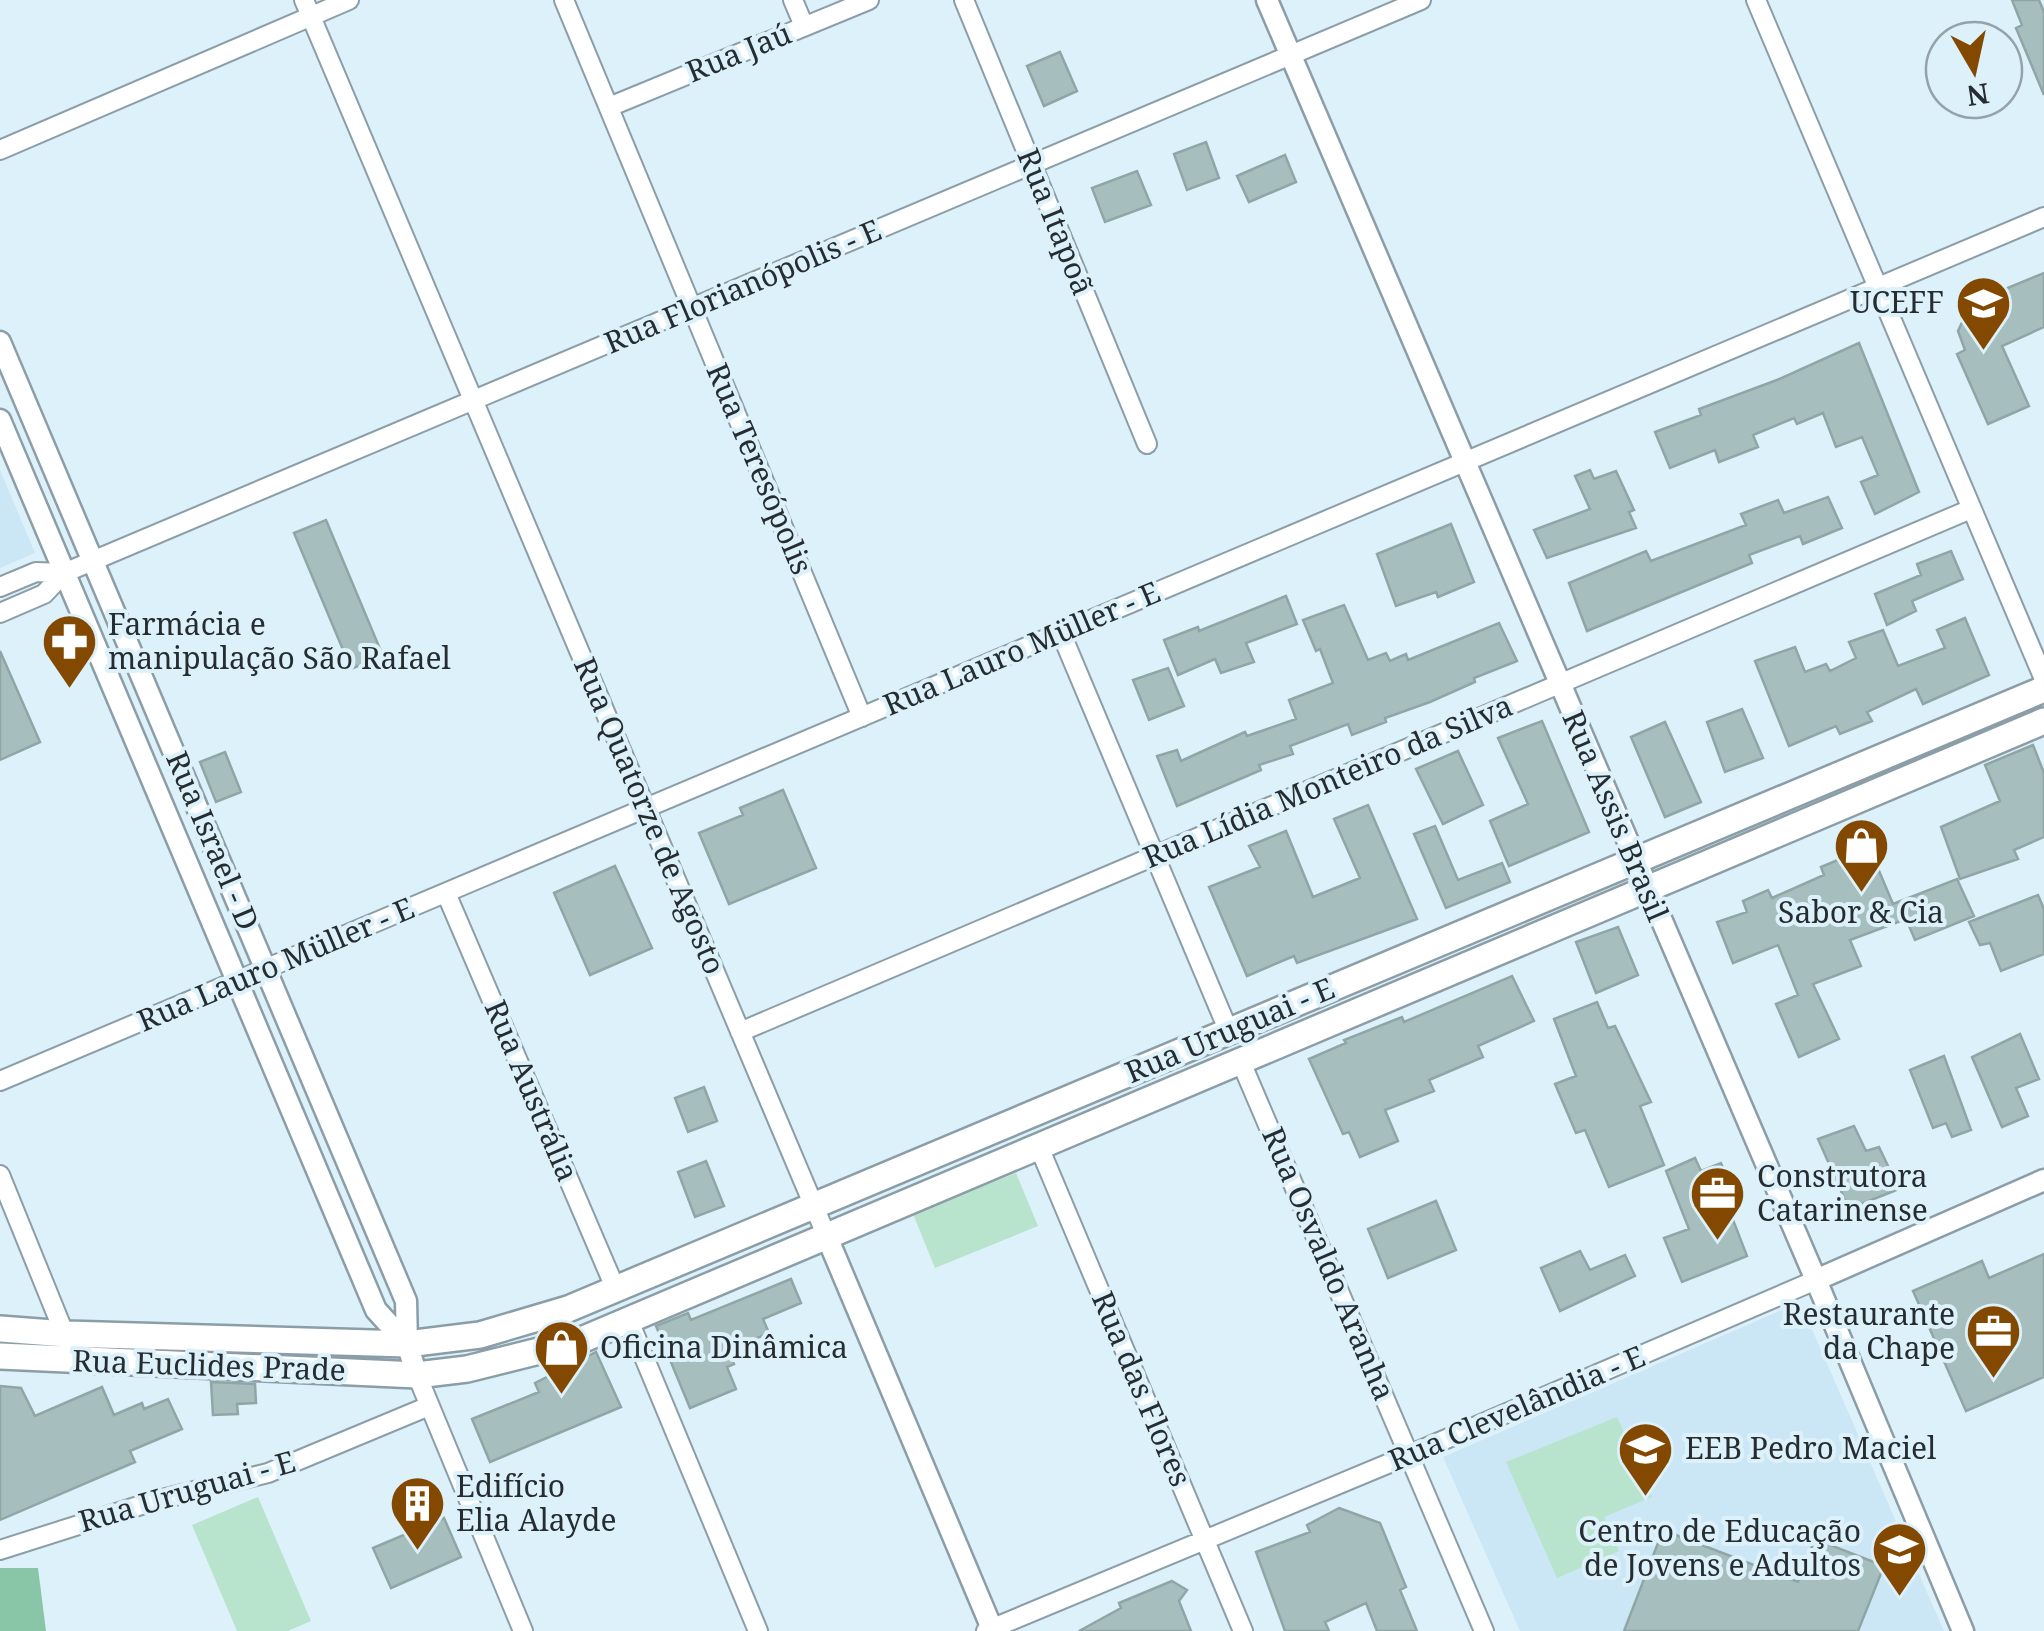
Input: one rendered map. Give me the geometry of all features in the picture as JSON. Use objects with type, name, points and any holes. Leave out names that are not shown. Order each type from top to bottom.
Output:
[{"type":"main road","name":"Rua Uruguai - E","points":[[408,1344],[494,1331],[616,1290],[2044,689]]},
{"type":"main road","name":"Rua Uruguai - E","points":[[418,1375],[528,1356],[629,1321],[2044,721]]},
{"type":"main road","name":"Rua Euclides Prade","points":[[0,1329],[67,1347],[418,1375]]},
{"type":"main road","name":"Rua Euclides Prade","points":[[0,1356],[67,1347],[408,1344]]},
{"type":"street","points":[[0,150],[308,8],[349,0]]},
{"type":"street","name":"Rua Teresópolis","points":[[564,0],[862,717]]},
{"type":"street","points":[[793,0],[804,26]]},
{"type":"street","name":"Rua Jaú","points":[[608,106],[870,0]]},
{"type":"street","name":"Rua Itapoã","points":[[964,0],[1147,444]]},
{"type":"street","name":"Rua Assis Brasil","points":[[1266,0],[1963,1631]]},
{"type":"street","name":"Rua Florianópolis - E","points":[[0,613],[44,594],[64,573],[1421,0]]},
{"type":"street","points":[[1756,0],[2044,679]]},
{"type":"street","name":"Rua Quatorze de Agosto","points":[[308,8],[990,1630]]},
{"type":"street","name":"Rua Lauro Müller - E","points":[[0,1081],[2044,218]]},
{"type":"street","name":"Rua Israel - D","points":[[0,342],[406,1300],[408,1344],[429,1406],[524,1631]]},
{"type":"street","name":"Rua Israel - D","points":[[0,420],[376,1310],[408,1344]]},
{"type":"street","name":"Rua Lídia Monteiro da Silva","points":[[740,1032],[1971,509]]},
{"type":"street","name":"Rua Florianópolis - E","points":[[0,587],[36,572],[64,573]]},
{"type":"street","points":[[1061,633],[1229,1032]]},
{"type":"street","name":"Rua Austrália","points":[[446,893],[616,1290]]},
{"type":"street","name":"Rua Osvaldo Aranha","points":[[1242,1062],[1484,1631]]},
{"type":"street","name":"Rua das Flores","points":[[1039,1147],[1244,1631]]},
{"type":"street","points":[[0,1175],[67,1347]]},
{"type":"street","name":"Rua Clevelândia - E","points":[[990,1630],[1410,1455],[2044,1180]]},
{"type":"street","points":[[629,1321],[758,1631]]},
{"type":"street","name":"Rua Uruguai - E","points":[[0,1550],[154,1501],[268,1472],[429,1406]]},
{"type":"shaded area","points":[[0,470],[35,553],[0,568]]},
{"type":"shaded area","name":"EEB Pedro Maciel","points":[[1800,1302],[1944,1631],[1520,1631],[1443,1457]]},
{"type":"green space","points":[[1016,1173],[1038,1226],[935,1268],[913,1214]]},
{"type":"green space","points":[[1617,1417],[1652,1497],[1604,1517],[1619,1551],[1557,1578],[1506,1462]]},
{"type":"green space","points":[[258,1497],[311,1621],[288,1631],[237,1631],[192,1525]]},
{"type":"green space","points":[[0,1568],[38,1568],[46,1631],[0,1631]]},
{"type":"building","points":[[2012,0],[2039,0],[2044,12],[2044,95],[2024,47],[2024,20],[2020,20]]},
{"type":"building","points":[[1060,52],[1077,91],[1044,106],[1027,66]]},
{"type":"building","points":[[1206,142],[1219,178],[1187,190],[1174,154]]},
{"type":"building","points":[[1285,155],[1296,182],[1249,202],[1237,176]]},
{"type":"building","points":[[1137,171],[1151,205],[1105,222],[1092,188]]},
{"type":"building","name":"UCEFF","points":[[2044,273],[2044,327],[2002,346],[2029,406],[1988,424],[1957,354],[1965,350],[1958,331],[1971,303]]},
{"type":"building","points":[[1859,343],[1919,492],[1875,514],[1861,482],[1878,475],[1862,437],[1836,447],[1823,413],[1797,424],[1794,418],[1753,435],[1758,447],[1719,462],[1715,450],[1670,468],[1655,432],[1701,415],[1699,409]]},
{"type":"building","points":[[1590,470],[1594,479],[1616,471],[1634,510],[1629,512],[1636,528],[1547,558],[1534,530],[1590,509],[1575,476]]},
{"type":"building","points":[[1828,497],[1842,528],[1803,544],[1800,536],[1749,555],[1752,563],[1587,631],[1569,583],[1646,551],[1651,561],[1746,525],[1741,514],[1778,500],[1784,513]]},
{"type":"building","points":[[326,520],[383,656],[351,669],[294,533]]},
{"type":"building","points":[[1451,524],[1474,582],[1438,597],[1436,592],[1396,606],[1377,554]]},
{"type":"building","points":[[1951,551],[1963,579],[1912,601],[1916,611],[1887,625],[1875,594],[1921,575],[1917,564]]},
{"type":"building","points":[[1286,596],[1297,624],[1246,643],[1254,662],[1221,673],[1215,659],[1178,675],[1164,640],[1198,627],[1199,631]]},
{"type":"building","points":[[1344,605],[1368,660],[1386,653],[1390,661],[1406,654],[1408,660],[1499,623],[1517,661],[1352,735],[1348,724],[1290,746],[1293,754],[1259,765],[1261,770],[1177,806],[1157,756],[1177,750],[1181,761],[1245,732],[1247,736],[1296,719],[1289,700],[1333,683],[1303,620]]},
{"type":"building","points":[[1965,618],[1989,675],[1923,704],[1916,689],[1867,712],[1872,721],[1840,734],[1836,726],[1789,746],[1755,661],[1795,647],[1805,672],[1826,664],[1830,671],[1856,658],[1849,642],[1883,630],[1898,666],[1945,648],[1937,630]]},
{"type":"building","points":[[0,651],[40,742],[0,760]]},
{"type":"building","points":[[1168,668],[1184,706],[1149,720],[1133,680]]},
{"type":"building","points":[[1742,709],[1763,758],[1725,772],[1707,722]]},
{"type":"building","points":[[1542,721],[1589,832],[1509,866],[1490,821],[1528,804],[1498,738]]},
{"type":"building","points":[[1665,722],[1701,802],[1665,817],[1631,737]]},
{"type":"building","points":[[2033,745],[2044,773],[2044,837],[2014,850],[2018,859],[1960,879],[1941,827],[2000,801],[1985,765]]},
{"type":"building","points":[[1458,751],[1483,805],[1443,824],[1416,769]]},
{"type":"building","points":[[225,752],[241,792],[216,802],[200,762]]},
{"type":"building","points":[[783,790],[816,868],[729,904],[699,833],[743,815],[740,808]]},
{"type":"building","points":[[1368,805],[1417,919],[1297,963],[1294,956],[1247,976],[1209,887],[1260,867],[1249,846],[1286,831],[1313,897],[1360,878],[1334,819]]},
{"type":"building","points":[[1435,826],[1458,880],[1502,863],[1510,882],[1446,908],[1414,834]]},
{"type":"building","points":[[1869,847],[1893,904],[1957,879],[1974,916],[1915,940],[1906,919],[1850,940],[1861,966],[1813,984],[1839,1039],[1799,1057],[1776,1004],[1798,995],[1778,945],[1733,963],[1717,922],[1747,912],[1743,901],[1768,890],[1772,898],[1824,875],[1821,867]]},
{"type":"building","points":[[615,866],[652,948],[590,975],[554,893]]},
{"type":"building","points":[[2038,895],[2044,909],[2044,954],[2001,971],[1990,943],[1980,945],[1969,922]]},
{"type":"building","points":[[1618,927],[1638,975],[1596,993],[1576,942]]},
{"type":"building","points":[[1512,976],[1534,1021],[1478,1046],[1483,1057],[1429,1080],[1434,1091],[1385,1110],[1398,1141],[1360,1157],[1349,1132],[1343,1134],[1309,1059],[1346,1043],[1344,1040],[1402,1017],[1404,1022]]},
{"type":"building","points":[[1597,1002],[1608,1028],[1615,1026],[1651,1102],[1640,1106],[1664,1165],[1609,1187],[1585,1130],[1576,1133],[1555,1084],[1576,1076],[1554,1019]]},
{"type":"building","points":[[2020,1034],[2039,1079],[2016,1088],[2028,1116],[2002,1127],[1972,1057]]},
{"type":"building","points":[[1944,1056],[1971,1130],[1952,1137],[1946,1123],[1933,1128],[1910,1070]]},
{"type":"building","points":[[704,1087],[717,1121],[688,1132],[675,1098]]},
{"type":"building","points":[[1854,1126],[1866,1151],[1879,1147],[1899,1189],[1849,1209],[1818,1139]]},
{"type":"building","points":[[1695,1158],[1701,1171],[1721,1163],[1727,1177],[1707,1186],[1722,1215],[1730,1212],[1747,1256],[1682,1282],[1664,1238],[1689,1229],[1666,1171]]},
{"type":"building","points":[[706,1161],[724,1206],[695,1217],[678,1172]]},
{"type":"building","points":[[1436,1201],[1456,1250],[1388,1278],[1368,1229]]},
{"type":"building","points":[[1580,1251],[1590,1270],[1625,1255],[1635,1276],[1560,1311],[1541,1268]]},
{"type":"building","points":[[2044,1254],[2044,1377],[1966,1411],[1913,1291],[1982,1261],[1989,1278]]},
{"type":"building","points":[[791,1279],[801,1303],[763,1319],[769,1333],[728,1350],[734,1364],[727,1367],[736,1389],[690,1408],[656,1326],[688,1313],[691,1320]]},
{"type":"building","points":[[596,1352],[621,1407],[490,1462],[472,1419],[539,1392],[535,1383]]},
{"type":"building","points":[[211,1382],[255,1384],[256,1403],[237,1404],[238,1414],[213,1415]]},
{"type":"building","points":[[0,1386],[21,1388],[35,1416],[102,1387],[114,1415],[142,1403],[144,1409],[168,1399],[182,1429],[130,1451],[135,1462],[0,1520]]},
{"type":"building","points":[[1339,1508],[1380,1523],[1406,1587],[1400,1590],[1417,1631],[1377,1631],[1366,1603],[1325,1622],[1329,1631],[1285,1631],[1256,1552],[1310,1532],[1307,1525]]},
{"type":"building","name":"Edifício Elia Alayde","points":[[444,1518],[461,1557],[391,1588],[373,1548]]},
{"type":"building","points":[[1663,1530],[1798,1582],[1815,1539],[1884,1566],[1858,1631],[1624,1631]]},
{"type":"building","points":[[1172,1581],[1187,1590],[1179,1601],[1191,1631],[1079,1631],[1121,1608],[1119,1603]]},
{"type":"place","name":"UCEFF","points":[[1983,352]]},
{"type":"place","name":"Farmácia e manipulação São Rafael","points":[[69,691]]},
{"type":"place","name":"Sabor & Cia","points":[[1861,894]]},
{"type":"place","name":"Construtora Catarinense","points":[[1718,1243]]},
{"type":"place","name":"Restaurante da Chape","points":[[1994,1381]]},
{"type":"place","name":"Oficina Dinâmica","points":[[561,1397]]},
{"type":"place","name":"EEB Pedro Maciel","points":[[1646,1498]]},
{"type":"place","name":"Edifício Elia Alayde","points":[[417,1553]]},
{"type":"place","name":"Centro de Educação de Jovens e Adultos","points":[[1900,1598]]}]
